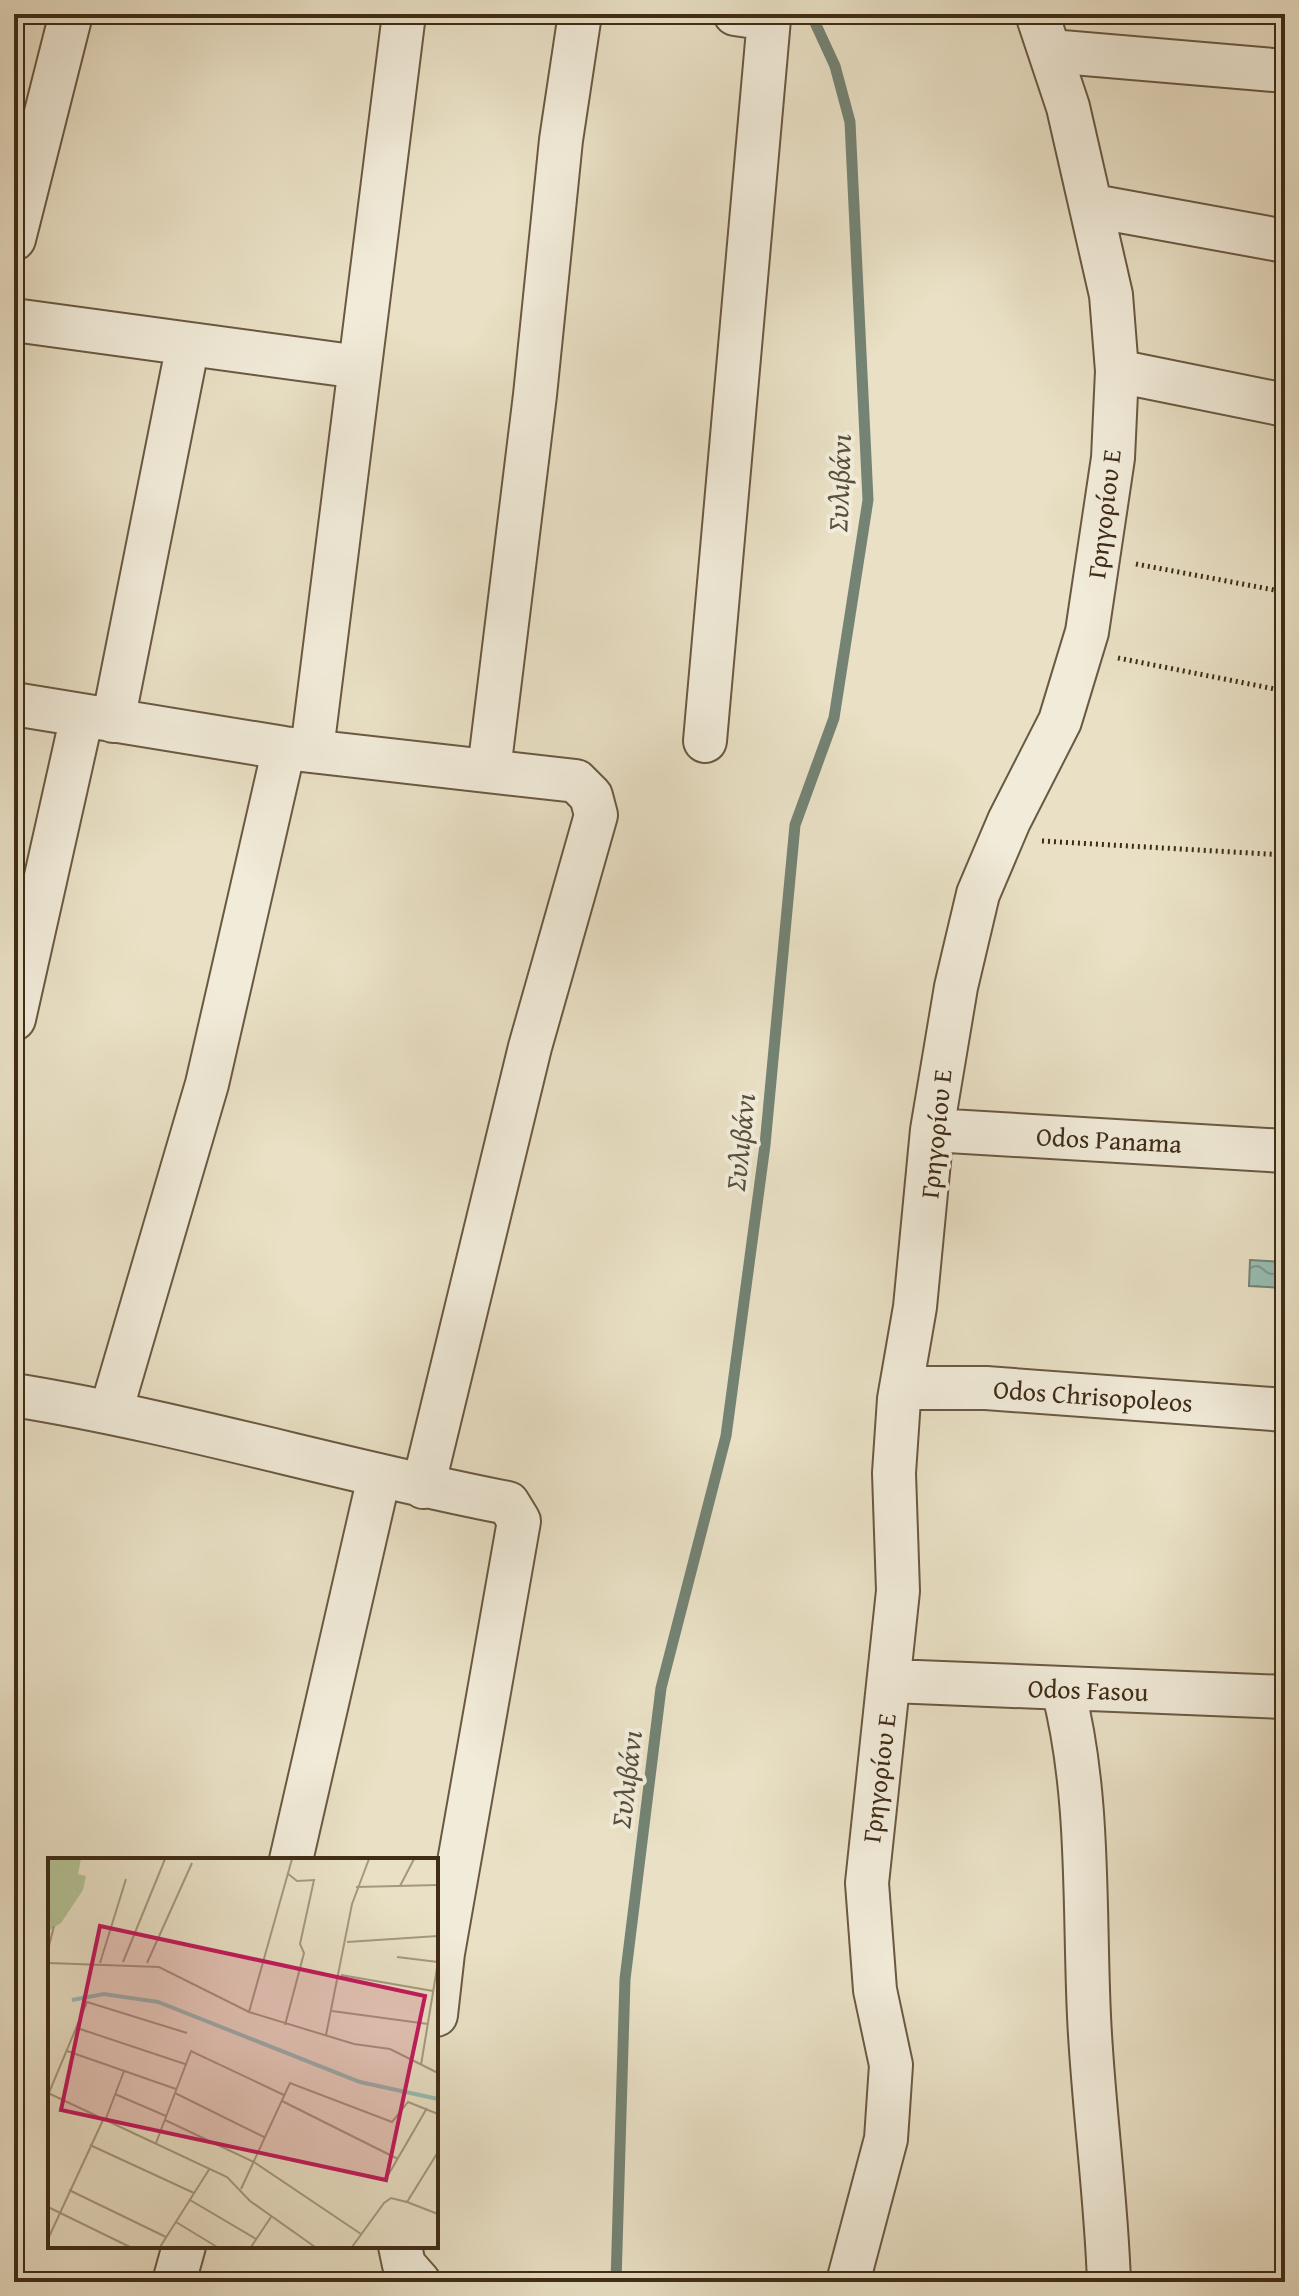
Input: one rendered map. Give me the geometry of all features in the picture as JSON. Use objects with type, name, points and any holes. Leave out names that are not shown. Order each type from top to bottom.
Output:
[{"type":"street","points":[[14,239],[71,14]]},
{"type":"street","points":[[111,1411],[207,1084],[298,749],[359,367],[404,14]]},
{"type":"street","points":[[489,770],[535,395],[561,140],[580,14]]},
{"type":"street","points":[[705,741],[769,19],[735,14]]},
{"type":"street","points":[[1044,32],[1285,71]]},
{"type":"street","name":"Γρηγορίου Ε","points":[[848,2282],[887,2124],[891,2065],[875,1990],[867,1883],[892,1681],[898,1591],[894,1473],[901,1388],[917,1293],[932,1130],[978,894],[1060,721],[1081,651],[1100,557],[1113,458],[1117,371],[1111,295],[1068,107],[1044,32]]},
{"type":"street","points":[[1093,206],[1285,241]]},
{"type":"street","points":[[14,320],[359,367]]},
{"type":"street","points":[[14,1019],[98,719],[188,344]]},
{"type":"street","points":[[1117,371],[1285,405]]},
{"type":"street","points":[[14,704],[298,749],[576,781],[591,796],[596,815],[530,1047],[423,1487]]},
{"type":"street","name":"Odos Panama","points":[[932,1130],[1285,1151]]},
{"type":"street","name":"Odos Chrisopoleos","points":[[901,1388],[986,1388],[1285,1410]]},
{"type":"street","points":[[14,1395],[111,1411],[379,1477],[508,1503],[519,1521],[443,1953],[438,1997]]},
{"type":"street","points":[[291,1858],[379,1477]]},
{"type":"street","name":"Odos Fasou","points":[[892,1681],[1285,1697]]},
{"type":"street","points":[[1063,1690],[1074,1731],[1089,2018],[1109,2282]]},
{"type":"street","points":[[174,2282],[183,2248]]},
{"type":"street","points":[[400,2248],[404,2265],[419,2282]]},
{"type":"path","points":[[1100,557],[1285,592]]},
{"type":"path","points":[[1081,651],[1285,691]]},
{"type":"path","points":[[1001,840],[1285,855]]},
{"type":"water","points":[[1250,1260],[1285,1262],[1285,1288],[1249,1286]]},
{"type":"waterway","name":"Συλιβάνι","points":[[616,2282],[625,1979],[661,1688],[726,1436],[765,1145],[795,825],[834,718],[868,500],[850,122],[835,66],[811,14]]}]
